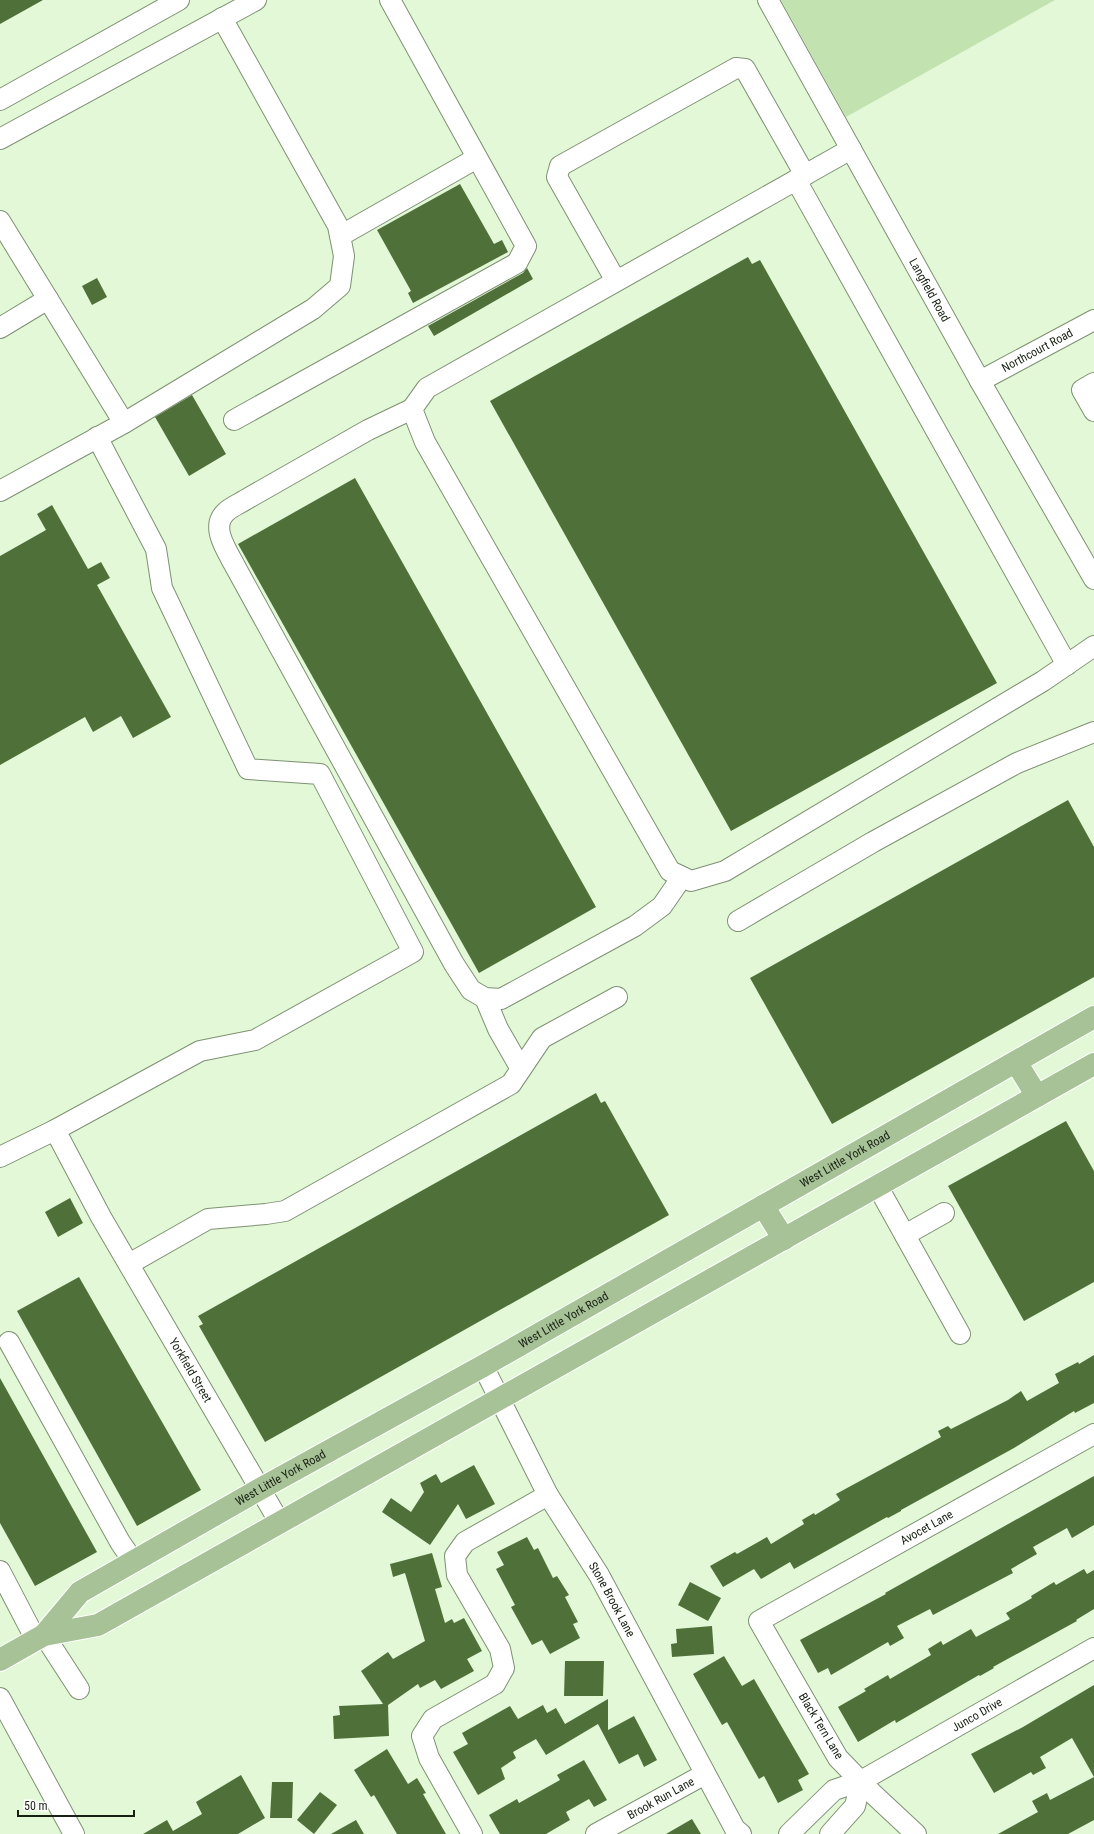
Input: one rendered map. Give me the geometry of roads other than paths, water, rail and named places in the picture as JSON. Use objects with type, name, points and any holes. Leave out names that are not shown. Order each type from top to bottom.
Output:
[{"type":"main road","name":"West Little York Road","points":[[40,1637],[80,1592],[260,1489],[483,1366],[1094,1017]]},
{"type":"main road","points":[[1016,1062],[1037,1096]]},
{"type":"main road","name":"West Little York Road","points":[[1,1656],[40,1637],[98,1625],[500,1400],[1094,1064]]},
{"type":"main road","points":[[763,1206],[784,1239]]},
{"type":"street","points":[[0,100],[179,0]]},
{"type":"street","points":[[0,139],[256,0]]},
{"type":"street","points":[[234,420],[517,263],[526,246],[390,0]]},
{"type":"street","name":"Langfield Road","points":[[768,0],[980,381],[1094,579]]},
{"type":"street","points":[[0,491],[124,422],[313,309],[340,286],[344,256],[338,226],[222,18]]},
{"type":"street","points":[[616,281],[557,177],[560,166],[736,68],[745,69],[801,178],[1067,665]]},
{"type":"street","points":[[682,877],[662,906],[635,926],[501,999],[485,998],[471,990],[454,964],[236,568],[220,536],[219,524],[226,512],[368,430],[412,409],[427,388],[851,149]]},
{"type":"street","points":[[340,236],[477,158]]},
{"type":"street","points":[[0,221],[124,422]]},
{"type":"street","points":[[0,328],[48,299]]},
{"type":"street","name":"Northcourt Road","points":[[980,381],[1094,320]]},
{"type":"street","points":[[1094,383],[1082,390],[1094,410]]},
{"type":"street","points":[[412,409],[425,442],[670,871],[691,881],[725,871],[1043,681],[1094,646]]},
{"type":"street","points":[[0,1157],[55,1130],[200,1051],[255,1040],[413,952],[320,774],[248,769],[162,588],[156,549],[98,437]]},
{"type":"street","points":[[738,921],[873,842],[1017,763],[1094,732]]},
{"type":"street","points":[[129,1264],[208,1219],[285,1211],[511,1084],[542,1038],[617,997]]},
{"type":"street","points":[[485,998],[498,1029],[521,1069]]},
{"type":"street","name":"Yorkfield Street","points":[[55,1130],[101,1217],[280,1523]]},
{"type":"street","points":[[878,1187],[960,1334]]},
{"type":"street","points":[[905,1235],[944,1213]]},
{"type":"street","points":[[10,1342],[120,1542],[133,1561]]},
{"type":"street","name":"Stone Brook Lane","points":[[483,1366],[548,1495],[599,1575],[735,1829],[741,1834]]},
{"type":"street","name":"Avocet Lane","points":[[759,1621],[1094,1434]]},
{"type":"street","points":[[472,1834],[429,1758],[422,1736],[434,1719],[494,1684],[504,1668],[500,1649],[457,1575],[456,1556],[465,1542],[548,1495]]},
{"type":"street","points":[[0,1571],[40,1637],[79,1689]]},
{"type":"street","name":"Black Tern Lane","points":[[759,1621],[838,1758],[916,1834]]},
{"type":"street","name":"Junco Drive","points":[[789,1834],[834,1790],[861,1781],[1094,1648]]},
{"type":"street","points":[[0,1698],[74,1834]]},
{"type":"street","name":"Brook Run Lane","points":[[596,1834],[705,1774]]},
{"type":"street","points":[[830,1834],[855,1806],[861,1781]]}]
